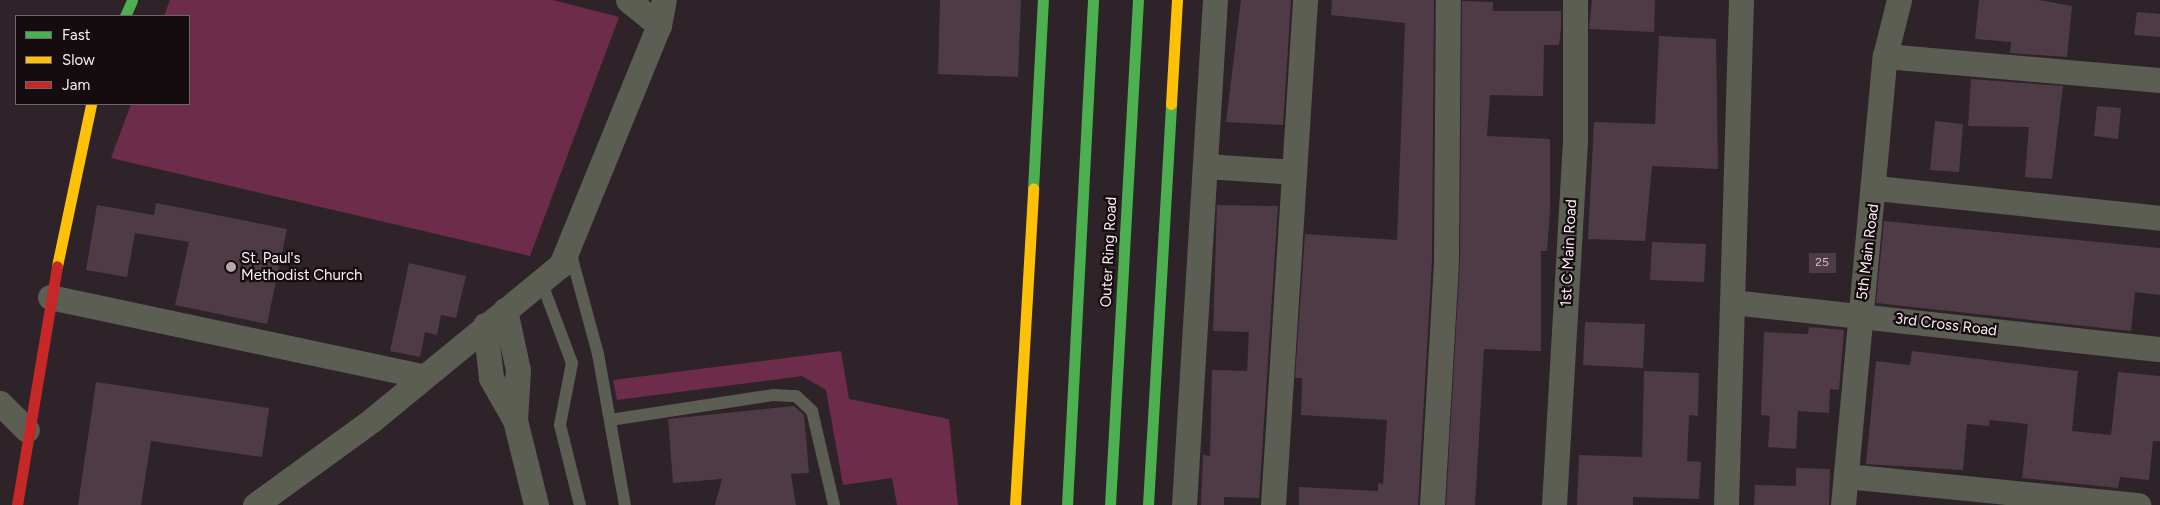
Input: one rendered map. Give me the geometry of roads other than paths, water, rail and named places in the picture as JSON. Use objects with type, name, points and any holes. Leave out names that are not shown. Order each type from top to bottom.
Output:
[{"type":"main road","points":[[125,15],[132,0]]},
{"type":"main road","points":[[1015,505],[1043,0]]},
{"type":"main road","name":"Outer Ring Road","points":[[1067,505],[1093,0]]},
{"type":"main road","name":"Outer Ring Road","points":[[1110,505],[1138,0]]},
{"type":"main road","points":[[1148,505],[1177,0]]},
{"type":"main road","points":[[17,505],[26,430],[50,298],[91,105]]},
{"type":"street","points":[[628,0],[659,25]]},
{"type":"street","points":[[255,505],[425,377],[485,325],[561,265],[659,25],[664,0]]},
{"type":"street","points":[[1184,505],[1215,0]]},
{"type":"street","points":[[1273,505],[1305,0]]},
{"type":"street","points":[[1432,505],[1446,260],[1448,0]]},
{"type":"street","name":"1st C Main Road","points":[[1554,505],[1575,141],[1575,0]]},
{"type":"street","points":[[1726,505],[1741,0]]},
{"type":"street","name":"5th Main Road","points":[[1844,505],[1861,315],[1876,188],[1886,56],[1898,0]]},
{"type":"street","points":[[1886,56],[2160,80]]},
{"type":"street","points":[[1206,166],[1293,172]]},
{"type":"street","points":[[1876,188],[2160,218]]},
{"type":"street","points":[[50,298],[425,377]]},
{"type":"street","name":"3rd Cross Road","points":[[1732,302],[2160,349]]},
{"type":"street","points":[[505,310],[518,370],[515,420]]},
{"type":"street","points":[[485,325],[491,378],[515,420],[536,505]]},
{"type":"street","points":[[0,402],[26,430]]},
{"type":"street","points":[[1846,476],[2139,505]]},
{"type":"lane","points":[[569,246],[598,354],[625,505]]},
{"type":"lane","points":[[541,281],[572,362],[560,425],[580,505]]},
{"type":"lane","points":[[610,420],[774,395],[796,396],[812,411],[834,505]]},
{"type":"place","name":"St. Paul's Methodist Church","points":[[231,267]]}]
